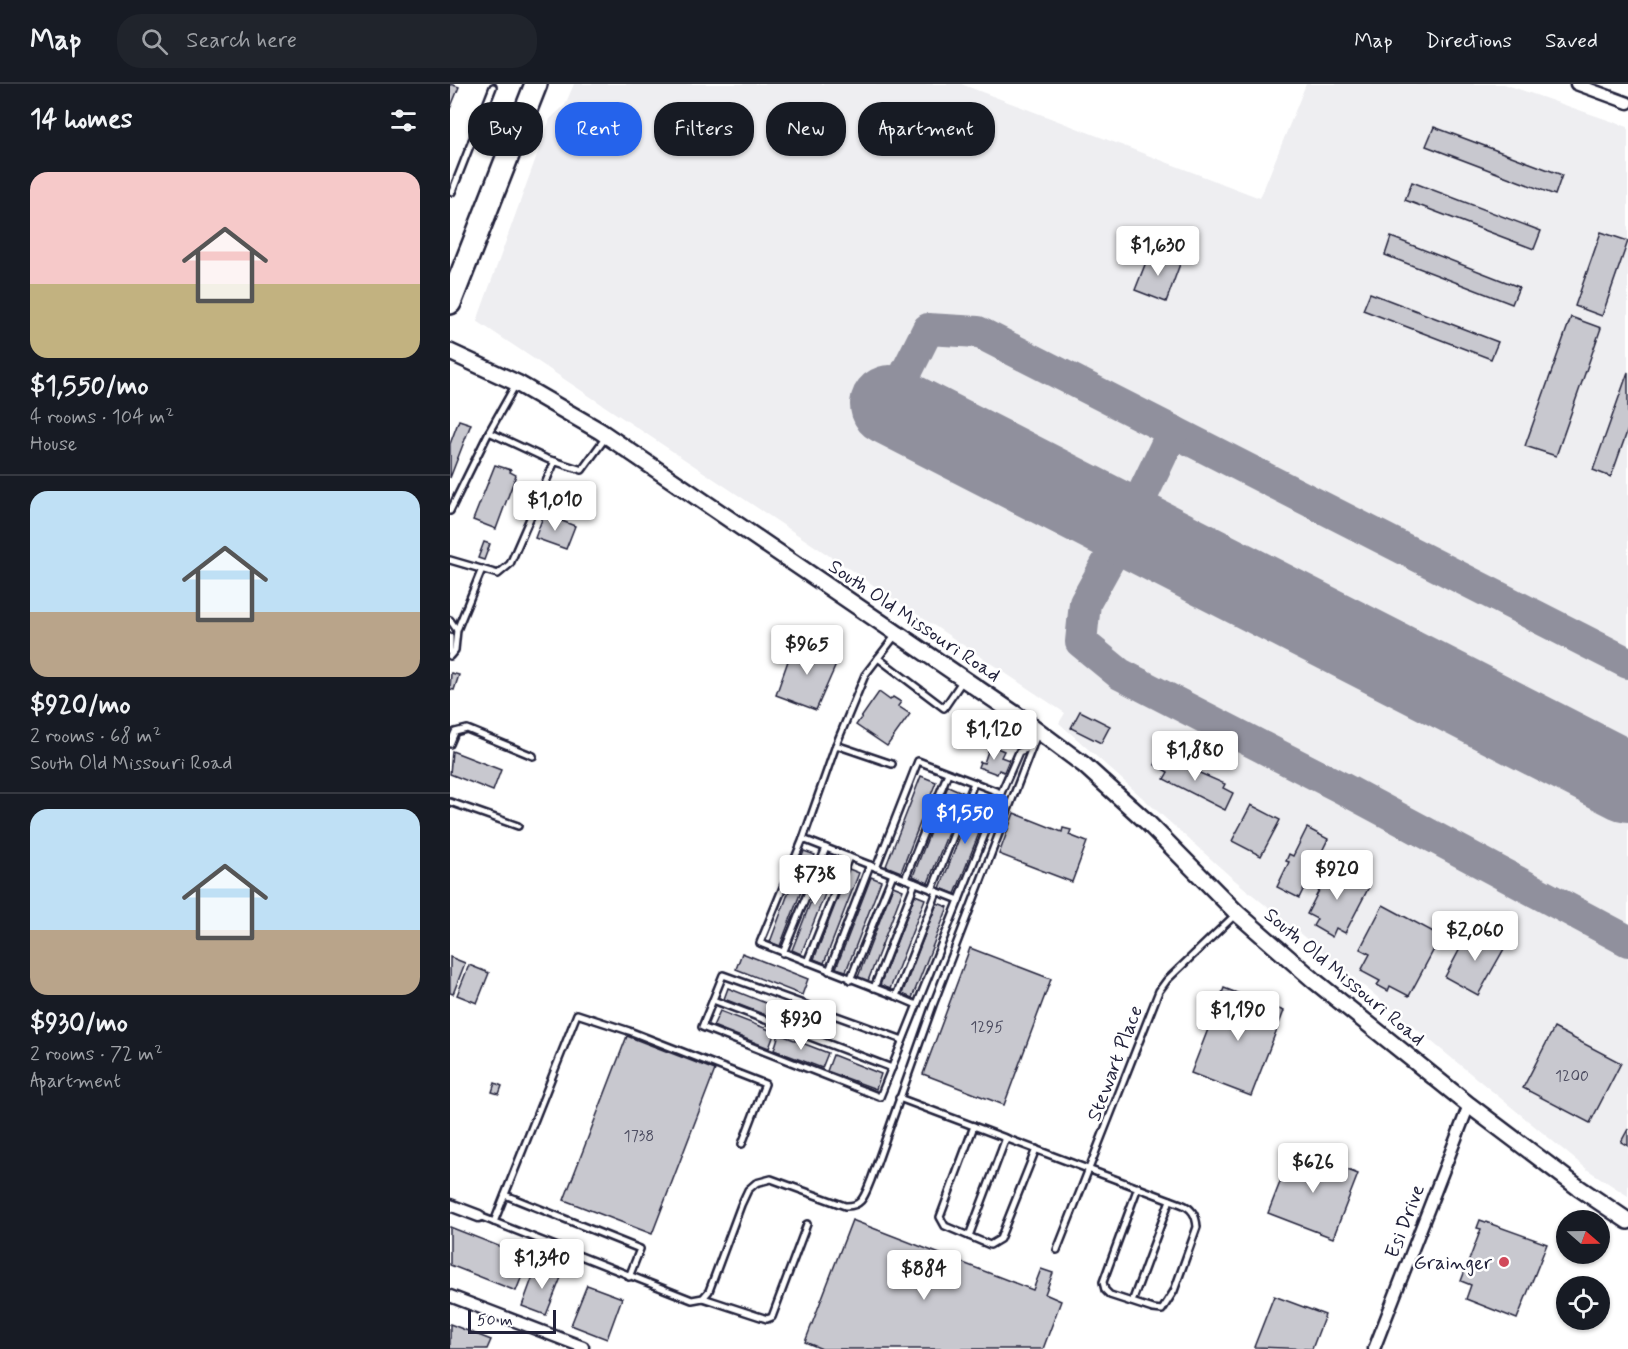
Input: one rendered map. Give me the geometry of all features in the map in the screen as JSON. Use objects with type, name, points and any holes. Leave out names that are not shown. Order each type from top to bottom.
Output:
[{"type":"highway","points":[[529,102],[536,84]]},
{"type":"highway","points":[[450,303],[508,156]]},
{"type":"main road","name":"South Old Missouri Road","points":[[450,352],[517,383],[607,435],[1038,731],[1084,765],[1147,822],[1237,913],[1316,982],[1468,1105],[1578,1188],[1628,1221]]},
{"type":"street","points":[[1576,84],[1628,103]]},
{"type":"street","name":"Esi Drive","points":[[1374,1349],[1468,1105]]},
{"type":"street","points":[[450,1205],[479,1216]]},
{"type":"street","points":[[450,1296],[584,1347]]},
{"type":"lane","points":[[487,102],[493,87]]},
{"type":"lane","points":[[452,192],[468,149]]},
{"type":"lane","points":[[450,511],[489,432],[517,383]]},
{"type":"lane","points":[[489,432],[555,461],[582,470],[607,435]]},
{"type":"lane","points":[[450,560],[498,574],[510,564],[555,461]]},
{"type":"lane","points":[[450,656],[455,650],[457,630],[482,570]]},
{"type":"lane","points":[[450,620],[457,630]]},
{"type":"lane","points":[[897,633],[865,675],[836,745],[803,839],[760,943],[917,1005]]},
{"type":"lane","points":[[450,637],[450,651]]},
{"type":"lane","points":[[878,658],[944,708],[964,679]]},
{"type":"lane","points":[[450,744],[455,732],[467,729],[533,756]]},
{"type":"lane","points":[[703,1298],[709,1291],[748,1191],[756,1183],[771,1179],[845,1206],[854,1207],[860,1203],[872,1180],[899,1098],[1038,731]]},
{"type":"lane","points":[[836,745],[892,764]]},
{"type":"lane","points":[[903,1040],[723,975],[702,1027],[880,1097],[892,1068],[1001,794],[1019,752],[1032,747]]},
{"type":"lane","points":[[829,971],[918,761],[1001,794]]},
{"type":"lane","points":[[905,879],[948,773]]},
{"type":"lane","points":[[896,996],[974,783]]},
{"type":"lane","points":[[450,802],[518,826]]},
{"type":"lane","points":[[803,839],[959,900]]},
{"type":"lane","points":[[783,953],[826,848]]},
{"type":"lane","points":[[807,962],[849,857]]},
{"type":"lane","points":[[850,980],[893,874]]},
{"type":"lane","points":[[874,988],[915,883]]},
{"type":"lane","name":"Stewart Place","points":[[1057,1250],[1159,991],[1167,980],[1237,913]]},
{"type":"lane","points":[[713,1000],[892,1068]]},
{"type":"lane","points":[[494,1222],[577,1014],[629,1031],[765,1084],[742,1144]]},
{"type":"lane","points":[[899,1098],[1187,1206],[1196,1218],[1197,1227],[1174,1292],[1162,1310],[1110,1295],[1105,1290],[1103,1282],[1138,1188]]},
{"type":"lane","points":[[974,1126],[940,1217],[945,1226],[990,1245],[998,1243],[1036,1149]]},
{"type":"lane","points":[[969,1236],[1006,1138]]},
{"type":"lane","points":[[504,1195],[640,1249],[629,1276]]},
{"type":"lane","points":[[1132,1302],[1170,1200]]},
{"type":"lane","points":[[479,1216],[692,1300],[703,1298],[767,1319],[772,1317],[807,1224]]},
{"type":"shaded area","points":[[574,84],[961,84],[1260,198],[1306,84],[1504,84],[1628,127],[1628,1196],[1588,1170],[1231,877],[1059,723],[1065,713],[477,321],[537,156],[543,156],[543,138],[550,119],[555,114],[555,156],[642,156],[642,102],[566,102]]},
{"type":"building","points":[[450,84],[459,87],[450,109]]},
{"type":"building","points":[[1434,127],[1562,175],[1555,195],[1426,146]]},
{"type":"building","points":[[1412,182],[1541,231],[1534,249],[1405,200]]},
{"type":"building","points":[[1601,232],[1628,241],[1602,316],[1575,306]]},
{"type":"building","points":[[1391,237],[1519,287],[1512,304],[1385,255]]},
{"type":"building","points":[[1150,252],[1180,264],[1166,302],[1135,290]]},
{"type":"building","points":[[1370,293],[1498,342],[1491,359],[1363,310]]},
{"type":"building","points":[[1571,317],[1601,328],[1556,456],[1525,446]]},
{"type":"building","points":[[1628,372],[1628,429],[1611,477],[1593,470]]},
{"type":"building","points":[[459,420],[471,424],[450,478],[450,444]]},
{"type":"building","points":[[495,465],[511,470],[510,472],[516,475],[496,529],[473,520]]},
{"type":"building","points":[[544,514],[575,526],[566,549],[535,538]]},
{"type":"building","points":[[484,542],[490,544],[484,560],[478,558]]},
{"type":"building","points":[[795,641],[839,658],[816,710],[776,695]]},
{"type":"building","points":[[451,673],[459,675],[454,690],[450,689]]},
{"type":"building","points":[[879,692],[890,700],[893,697],[901,702],[898,706],[910,714],[887,746],[856,725]]},
{"type":"building","points":[[1080,711],[1110,726],[1101,743],[1071,728]]},
{"type":"building","points":[[990,745],[1004,751],[1001,757],[1009,760],[1004,772],[999,770],[997,774],[978,767],[980,762],[984,763]]},
{"type":"building","points":[[452,751],[501,770],[493,791],[450,774]]},
{"type":"building","points":[[1162,752],[1178,760],[1177,763],[1225,784],[1223,788],[1233,793],[1225,810],[1164,779],[1168,772],[1155,765]]},
{"type":"building","points":[[921,776],[936,782],[901,872],[886,866]]},
{"type":"building","points":[[948,786],[964,793],[928,883],[913,876]]},
{"type":"building","points":[[975,797],[991,803],[955,894],[940,888]]},
{"type":"building","points":[[1251,805],[1280,820],[1261,856],[1232,841]]},
{"type":"building","points":[[1014,813],[1062,832],[1063,828],[1071,830],[1069,835],[1087,842],[1072,882],[999,854]]},
{"type":"building","points":[[1307,828],[1328,839],[1299,898],[1277,887],[1289,862],[1286,861],[1289,854],[1293,856]]},
{"type":"building","points":[[804,851],[815,855],[780,946],[770,942]]},
{"type":"building","points":[[827,860],[837,864],[801,954],[792,950]]},
{"type":"building","points":[[1332,865],[1370,885],[1345,933],[1336,928],[1332,937],[1313,926],[1317,919],[1307,914]]},
{"type":"building","points":[[849,869],[859,873],[824,963],[814,959]]},
{"type":"building","points":[[871,877],[881,881],[846,971],[836,968]]},
{"type":"building","points":[[893,886],[903,890],[868,981],[858,977]]},
{"type":"building","points":[[915,895],[925,899],[890,989],[880,985]]},
{"type":"building","points":[[937,903],[948,907],[912,998],[902,994]]},
{"type":"building","points":[[1383,905],[1441,936],[1409,996],[1390,986],[1388,991],[1377,985],[1380,981],[1361,971],[1370,954],[1360,949]]},
{"type":"building","points":[[1471,928],[1505,947],[1478,995],[1445,977]]},
{"type":"building","points":[[970,948],[1051,979],[1004,1105],[923,1074]]},
{"type":"building","points":[[742,953],[808,979],[802,995],[736,969]]},
{"type":"building","points":[[450,957],[465,963],[453,994],[450,993]]},
{"type":"building","points":[[469,965],[489,973],[477,1003],[457,995]]},
{"type":"building","points":[[728,988],[793,1014],[789,1024],[724,999]]},
{"type":"building","points":[[1224,988],[1284,1011],[1251,1096],[1191,1073]]},
{"type":"building","points":[[720,1011],[775,1032],[769,1048],[713,1026]]},
{"type":"building","points":[[1554,1028],[1621,1063],[1590,1123],[1523,1088]]},
{"type":"building","points":[[779,1034],[828,1053],[822,1068],[774,1050]]},
{"type":"building","points":[[627,1036],[715,1070],[652,1234],[564,1200]]},
{"type":"building","points":[[833,1055],[881,1074],[876,1089],[827,1071]]},
{"type":"building","points":[[495,1083],[502,1086],[499,1094],[492,1092]]},
{"type":"building","points":[[1628,1129],[1628,1146],[1621,1142]]},
{"type":"building","points":[[1293,1149],[1358,1174],[1333,1238],[1268,1213]]},
{"type":"building","points":[[852,1220],[1033,1290],[1041,1269],[1053,1273],[1045,1294],[1061,1301],[1043,1349],[822,1349],[805,1342]]},
{"type":"building","name":"Grainger","points":[[1480,1220],[1547,1244],[1517,1319],[1466,1299],[1471,1285],[1461,1281],[1481,1229],[1477,1228]]},
{"type":"building","points":[[450,1227],[529,1258],[516,1291],[450,1265]]},
{"type":"building","points":[[537,1265],[562,1275],[546,1315],[522,1306]]},
{"type":"building","points":[[587,1285],[622,1298],[607,1339],[571,1325]]},
{"type":"building","points":[[1274,1296],[1325,1315],[1312,1349],[1254,1347]]},
{"type":"building","points":[[450,1324],[491,1340],[487,1349],[450,1349]]},
{"type":"taxiway","points":[[890,405],[928,329],[978,332],[1628,663]]},
{"type":"taxiway","points":[[1173,431],[1127,527],[1085,603],[1081,642],[1120,674],[1342,788],[1628,941]]},
{"type":"runway","points":[[890,405],[1628,782]]},
{"type":"place","name":"Grainger","points":[[1504,1262]]}]
